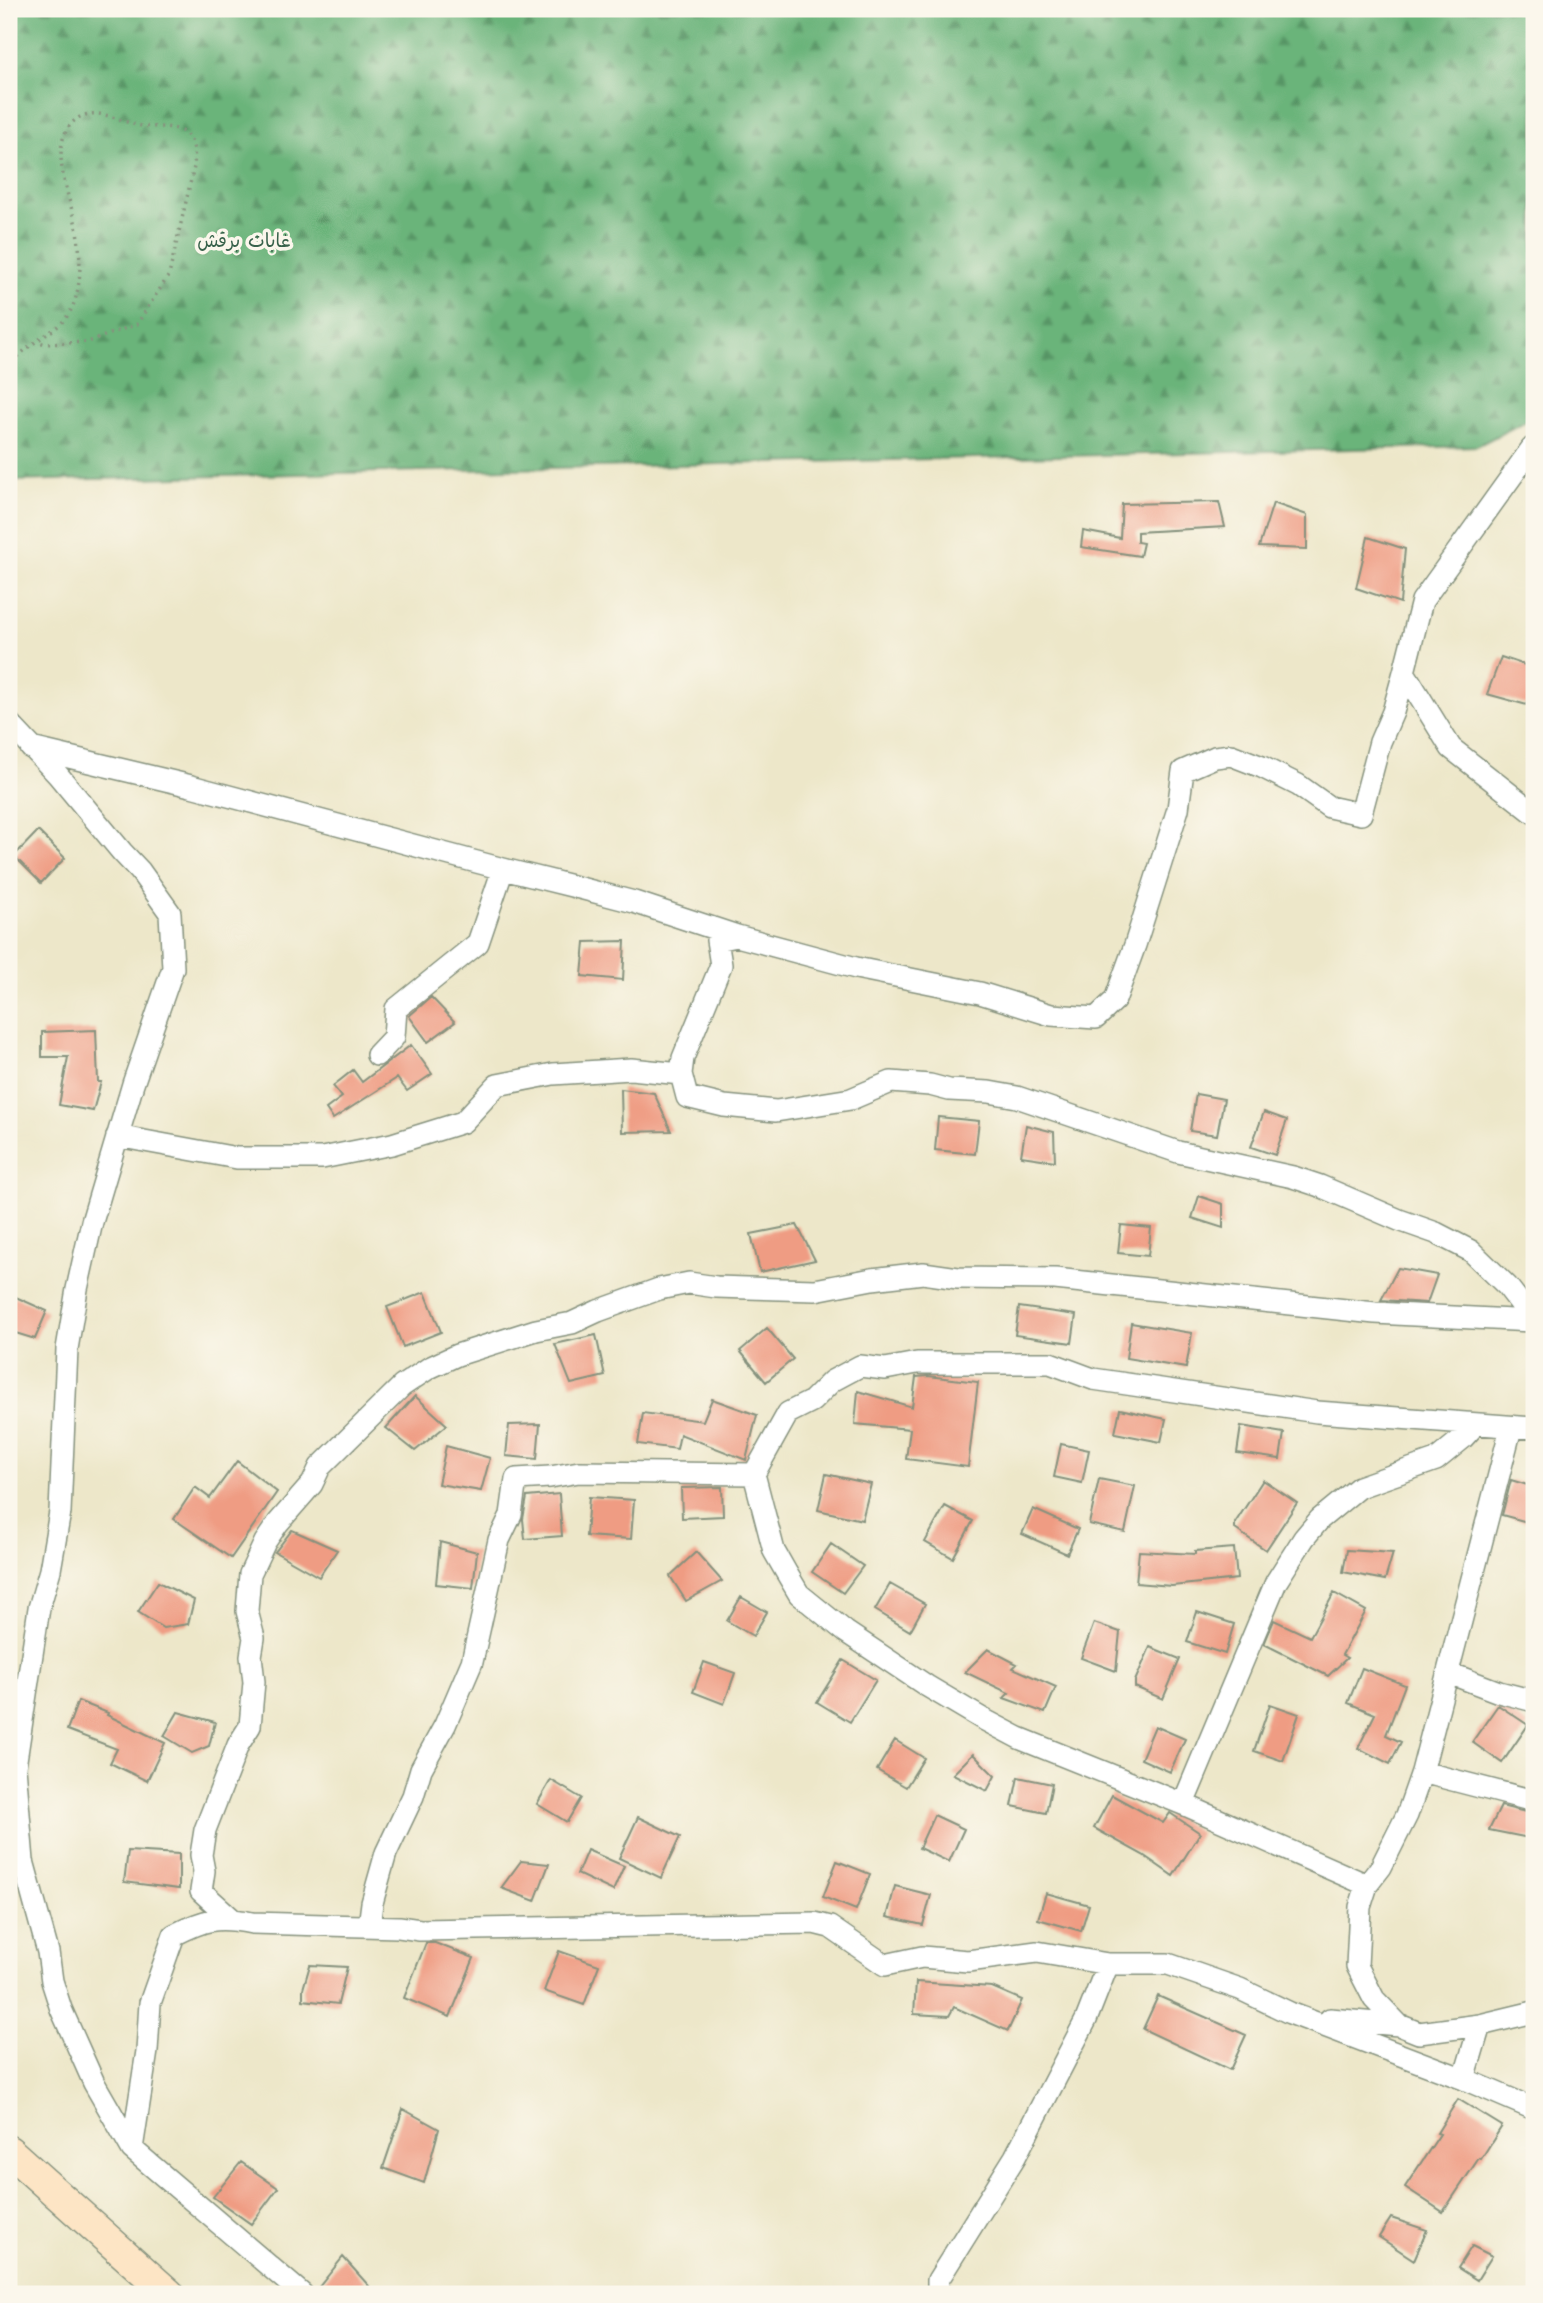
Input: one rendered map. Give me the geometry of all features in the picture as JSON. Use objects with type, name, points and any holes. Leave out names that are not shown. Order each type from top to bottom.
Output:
[{"type":"main road","points":[[9,2151],[169,2294]]},
{"type":"street","points":[[31,748],[191,786],[634,902],[737,936],[856,968],[980,993],[1051,1015],[1096,1018],[1115,1000],[1135,945],[1178,809],[1183,771],[1214,757],[1231,755],[1298,785],[1329,807],[1361,814],[1380,742],[1393,712],[1422,601],[1532,448],[1534,449]]},
{"type":"street","points":[[1404,672],[1451,748],[1534,813]]},
{"type":"street","points":[[9,723],[141,871],[170,913],[173,968],[117,1136],[92,1222],[77,1289],[67,1349],[60,1512],[50,1570],[39,1608],[15,1767],[23,1861],[48,1952],[52,1981],[71,2034],[131,2150],[302,2294]]},
{"type":"street","points":[[377,1055],[394,1037],[396,1009],[478,943],[503,869]]},
{"type":"street","points":[[737,936],[716,940],[721,965],[683,1058],[681,1074],[687,1097],[724,1106],[776,1111],[851,1099],[891,1082],[1017,1097],[1178,1152],[1293,1177],[1436,1233],[1471,1251],[1507,1286],[1533,1321]]},
{"type":"street","points":[[117,1136],[237,1158],[322,1158],[392,1144],[463,1122],[497,1085],[553,1074],[631,1069],[681,1074]]},
{"type":"street","points":[[232,1919],[201,1891],[204,1871],[201,1855],[205,1830],[238,1745],[250,1726],[254,1682],[251,1656],[254,1638],[247,1611],[250,1574],[265,1542],[312,1484],[320,1467],[402,1386],[438,1364],[536,1330],[572,1323],[659,1289],[688,1283],[716,1287],[816,1290],[923,1273],[958,1278],[1055,1279],[1375,1313],[1533,1321]]},
{"type":"street","points":[[1367,1885],[1183,1804],[1009,1733],[928,1686],[846,1632],[799,1594],[774,1551],[754,1474],[788,1413],[812,1401],[832,1381],[860,1366],[885,1369],[917,1363],[1050,1363],[1093,1379],[1317,1412],[1534,1429]]},
{"type":"street","points":[[1183,1804],[1276,1582],[1304,1538],[1339,1502],[1359,1486],[1436,1461],[1475,1425]]},
{"type":"street","points":[[1399,2025],[1374,2000],[1357,1966],[1360,1907],[1367,1885],[1381,1867],[1407,1815],[1422,1772],[1511,1428]]},
{"type":"street","points":[[369,1926],[372,1903],[386,1853],[413,1796],[421,1769],[445,1725],[472,1662],[499,1540],[511,1515],[516,1479],[579,1472],[754,1474]]},
{"type":"street","points":[[1449,1673],[1499,1692],[1534,1701]]},
{"type":"street","points":[[1422,1772],[1534,1801]]},
{"type":"street","points":[[131,2150],[147,2051],[150,2003],[174,1935],[202,1920],[232,1919],[252,1923],[419,1930],[814,1923],[830,1927],[885,1965],[922,1957],[968,1961],[1037,1952],[1108,1964],[1168,1964],[1240,1989],[1290,2013],[1464,2079],[1534,2109]]},
{"type":"street","points":[[939,2294],[938,2280],[1015,2157],[1086,2020],[1108,1964]]},
{"type":"street","points":[[1290,2013],[1355,2023],[1399,2025],[1419,2033],[1480,2025],[1534,2012]]},
{"type":"street","points":[[1464,2079],[1480,2025]]},
{"type":"path","points":[[9,368],[22,352],[64,321],[71,310],[79,269],[77,237],[62,170],[63,139],[70,125],[86,115],[99,115],[114,116],[139,126],[180,130],[192,143],[194,167],[169,275],[137,324],[88,342],[45,344],[37,341]]},
{"type":"green space","name":"غابات برقش","points":[[9,9],[1534,9],[1534,417],[1477,446],[9,481]]},
{"type":"building","points":[[1219,502],[1225,527],[1137,532],[1137,542],[1143,543],[1140,556],[1081,547],[1083,531],[1120,538],[1122,504]]},
{"type":"building","points":[[1273,503],[1307,515],[1307,549],[1259,547]]},
{"type":"building","points":[[1368,537],[1405,549],[1400,603],[1356,588]]},
{"type":"building","points":[[1501,657],[1534,668],[1534,686],[1527,705],[1487,694]]},
{"type":"building","points":[[38,831],[65,858],[41,883],[14,856]]},
{"type":"building","points":[[625,941],[623,980],[582,976],[585,942]]},
{"type":"building","points":[[431,997],[455,1022],[428,1042],[409,1016]]},
{"type":"building","points":[[96,1030],[98,1082],[101,1082],[93,1111],[59,1105],[68,1057],[42,1057],[42,1032]]},
{"type":"building","points":[[411,1045],[432,1074],[407,1091],[397,1078],[333,1119],[326,1109],[342,1097],[333,1086],[353,1070],[362,1082]]},
{"type":"building","points":[[621,1089],[654,1093],[671,1131],[622,1132]]},
{"type":"building","points":[[1196,1094],[1224,1099],[1217,1135],[1190,1131]]},
{"type":"building","points":[[1264,1112],[1287,1120],[1275,1155],[1251,1147]]},
{"type":"building","points":[[938,1117],[979,1121],[975,1154],[935,1150]]},
{"type":"building","points":[[1026,1125],[1054,1132],[1055,1161],[1021,1156]]},
{"type":"building","points":[[1199,1196],[1223,1204],[1223,1228],[1192,1218]]},
{"type":"building","points":[[797,1225],[815,1260],[760,1272],[751,1234]]},
{"type":"building","points":[[1121,1225],[1151,1228],[1148,1256],[1118,1253]]},
{"type":"building","points":[[1398,1268],[1437,1275],[1427,1303],[1381,1300]]},
{"type":"building","points":[[425,1292],[441,1332],[403,1347],[387,1307]]},
{"type":"building","points":[[9,1294],[47,1311],[35,1339],[9,1331]]},
{"type":"building","points":[[1019,1307],[1076,1315],[1072,1343],[1015,1335]]},
{"type":"building","points":[[1131,1323],[1192,1333],[1186,1368],[1126,1358]]},
{"type":"building","points":[[767,1328],[793,1359],[766,1382],[740,1351]]},
{"type":"building","points":[[596,1335],[605,1376],[571,1384],[555,1344]]},
{"type":"building","points":[[916,1377],[978,1382],[968,1467],[906,1459],[910,1429],[855,1424],[858,1391],[912,1407]]},
{"type":"building","points":[[415,1396],[447,1425],[415,1451],[386,1428]]},
{"type":"building","points":[[712,1399],[757,1415],[746,1460],[680,1434],[677,1449],[638,1444],[643,1413],[703,1421]]},
{"type":"building","points":[[1120,1409],[1166,1419],[1161,1442],[1115,1433]]},
{"type":"building","points":[[540,1424],[537,1459],[506,1456],[509,1425]]},
{"type":"building","points":[[1241,1426],[1284,1433],[1280,1459],[1237,1453]]},
{"type":"building","points":[[1061,1444],[1089,1450],[1082,1483],[1054,1477]]},
{"type":"building","points":[[446,1446],[490,1458],[481,1491],[438,1484]]},
{"type":"building","points":[[237,1461],[277,1492],[231,1558],[174,1519],[195,1487],[210,1498]]},
{"type":"building","points":[[826,1474],[871,1484],[862,1520],[818,1510]]},
{"type":"building","points":[[1099,1479],[1135,1486],[1125,1532],[1089,1524]]},
{"type":"building","points":[[1263,1480],[1297,1503],[1266,1550],[1235,1529],[1235,1523]]},
{"type":"building","points":[[1511,1480],[1534,1487],[1531,1523],[1502,1515]]},
{"type":"building","points":[[722,1487],[723,1516],[682,1518],[681,1488]]},
{"type":"building","points":[[559,1494],[562,1536],[525,1539],[523,1519],[527,1497]]},
{"type":"building","points":[[589,1497],[634,1500],[631,1539],[586,1536]]},
{"type":"building","points":[[945,1506],[973,1521],[953,1558],[925,1542]]},
{"type":"building","points":[[1033,1509],[1078,1529],[1067,1554],[1022,1534]]},
{"type":"building","points":[[292,1530],[337,1550],[319,1577],[275,1552]]},
{"type":"building","points":[[440,1542],[477,1552],[473,1588],[436,1584]]},
{"type":"building","points":[[831,1544],[863,1566],[843,1593],[812,1572]]},
{"type":"building","points":[[1234,1548],[1237,1579],[1172,1586],[1136,1583],[1139,1551],[1195,1554],[1195,1551]]},
{"type":"building","points":[[1347,1550],[1393,1553],[1385,1580],[1343,1572]]},
{"type":"building","points":[[696,1552],[722,1581],[686,1601],[670,1576]]},
{"type":"building","points":[[158,1582],[194,1600],[188,1624],[163,1628],[138,1612]]},
{"type":"building","points":[[890,1584],[925,1604],[910,1631],[875,1610]]},
{"type":"building","points":[[1334,1593],[1366,1611],[1342,1655],[1347,1658],[1328,1676],[1264,1644],[1274,1620],[1310,1637]]},
{"type":"building","points":[[741,1597],[767,1612],[753,1636],[727,1621]]},
{"type":"building","points":[[1197,1612],[1234,1624],[1225,1654],[1187,1642]]},
{"type":"building","points":[[1094,1623],[1120,1632],[1116,1671],[1081,1658]]},
{"type":"building","points":[[1150,1647],[1180,1659],[1163,1699],[1135,1687],[1135,1681]]},
{"type":"building","points":[[988,1649],[1017,1664],[1013,1668],[1056,1687],[1045,1713],[1004,1698],[1009,1693],[965,1672]]},
{"type":"building","points":[[843,1660],[876,1680],[850,1722],[817,1702]]},
{"type":"building","points":[[704,1662],[735,1673],[724,1704],[693,1692]]},
{"type":"building","points":[[1362,1668],[1405,1685],[1386,1735],[1401,1742],[1390,1764],[1358,1748],[1375,1714],[1348,1703]]},
{"type":"building","points":[[78,1701],[108,1713],[107,1715],[165,1743],[147,1781],[110,1763],[117,1749],[67,1730]]},
{"type":"building","points":[[1270,1704],[1299,1714],[1283,1761],[1254,1751]]},
{"type":"building","points":[[1498,1705],[1528,1725],[1502,1763],[1472,1742]]},
{"type":"building","points":[[178,1712],[215,1722],[209,1746],[192,1753],[164,1736]]},
{"type":"building","points":[[1155,1726],[1185,1739],[1170,1772],[1141,1759]]},
{"type":"building","points":[[895,1740],[924,1758],[906,1787],[877,1770]]},
{"type":"building","points":[[973,1754],[995,1776],[987,1791],[953,1774]]},
{"type":"building","points":[[1018,1777],[1052,1784],[1046,1813],[1012,1806]]},
{"type":"building","points":[[551,1780],[581,1798],[567,1822],[537,1804]]},
{"type":"building","points":[[1112,1795],[1163,1823],[1170,1813],[1200,1833],[1173,1876],[1143,1855],[1094,1828]]},
{"type":"building","points":[[1501,1806],[1534,1814],[1534,1839],[1489,1830]]},
{"type":"building","points":[[934,1815],[964,1829],[949,1862],[919,1848]]},
{"type":"building","points":[[638,1817],[680,1837],[661,1878],[619,1858]]},
{"type":"building","points":[[587,1850],[624,1866],[613,1891],[577,1874]]},
{"type":"building","points":[[128,1851],[179,1854],[179,1889],[124,1882]]},
{"type":"building","points":[[521,1861],[549,1864],[535,1901],[501,1888]]},
{"type":"building","points":[[837,1861],[870,1874],[856,1910],[823,1897]]},
{"type":"building","points":[[895,1886],[931,1895],[923,1925],[887,1917]]},
{"type":"building","points":[[1046,1893],[1089,1905],[1081,1931],[1038,1919]]},
{"type":"building","points":[[426,1943],[435,1943],[474,1958],[450,2017],[404,1998]]},
{"type":"building","points":[[559,1951],[599,1965],[584,2005],[544,1991]]},
{"type":"building","points":[[310,1965],[347,1967],[338,2004],[303,2000],[303,1989]]},
{"type":"building","points":[[916,1982],[992,1987],[1022,2000],[1008,2031],[954,2007],[949,2016],[914,2014]]},
{"type":"building","points":[[1158,1996],[1246,2035],[1230,2070],[1143,2029]]},
{"type":"building","points":[[1458,2099],[1502,2126],[1443,2212],[1405,2187],[1440,2134],[1437,2133]]},
{"type":"building","points":[[403,2109],[439,2129],[424,2183],[383,2168]]},
{"type":"building","points":[[241,2162],[278,2188],[251,2224],[213,2197]]},
{"type":"building","points":[[1391,2218],[1427,2230],[1414,2260],[1379,2237]]},
{"type":"building","points":[[1472,2246],[1492,2256],[1477,2280],[1458,2268]]},
{"type":"building","points":[[343,2257],[369,2286],[362,2294],[326,2294],[319,2287]]}]
